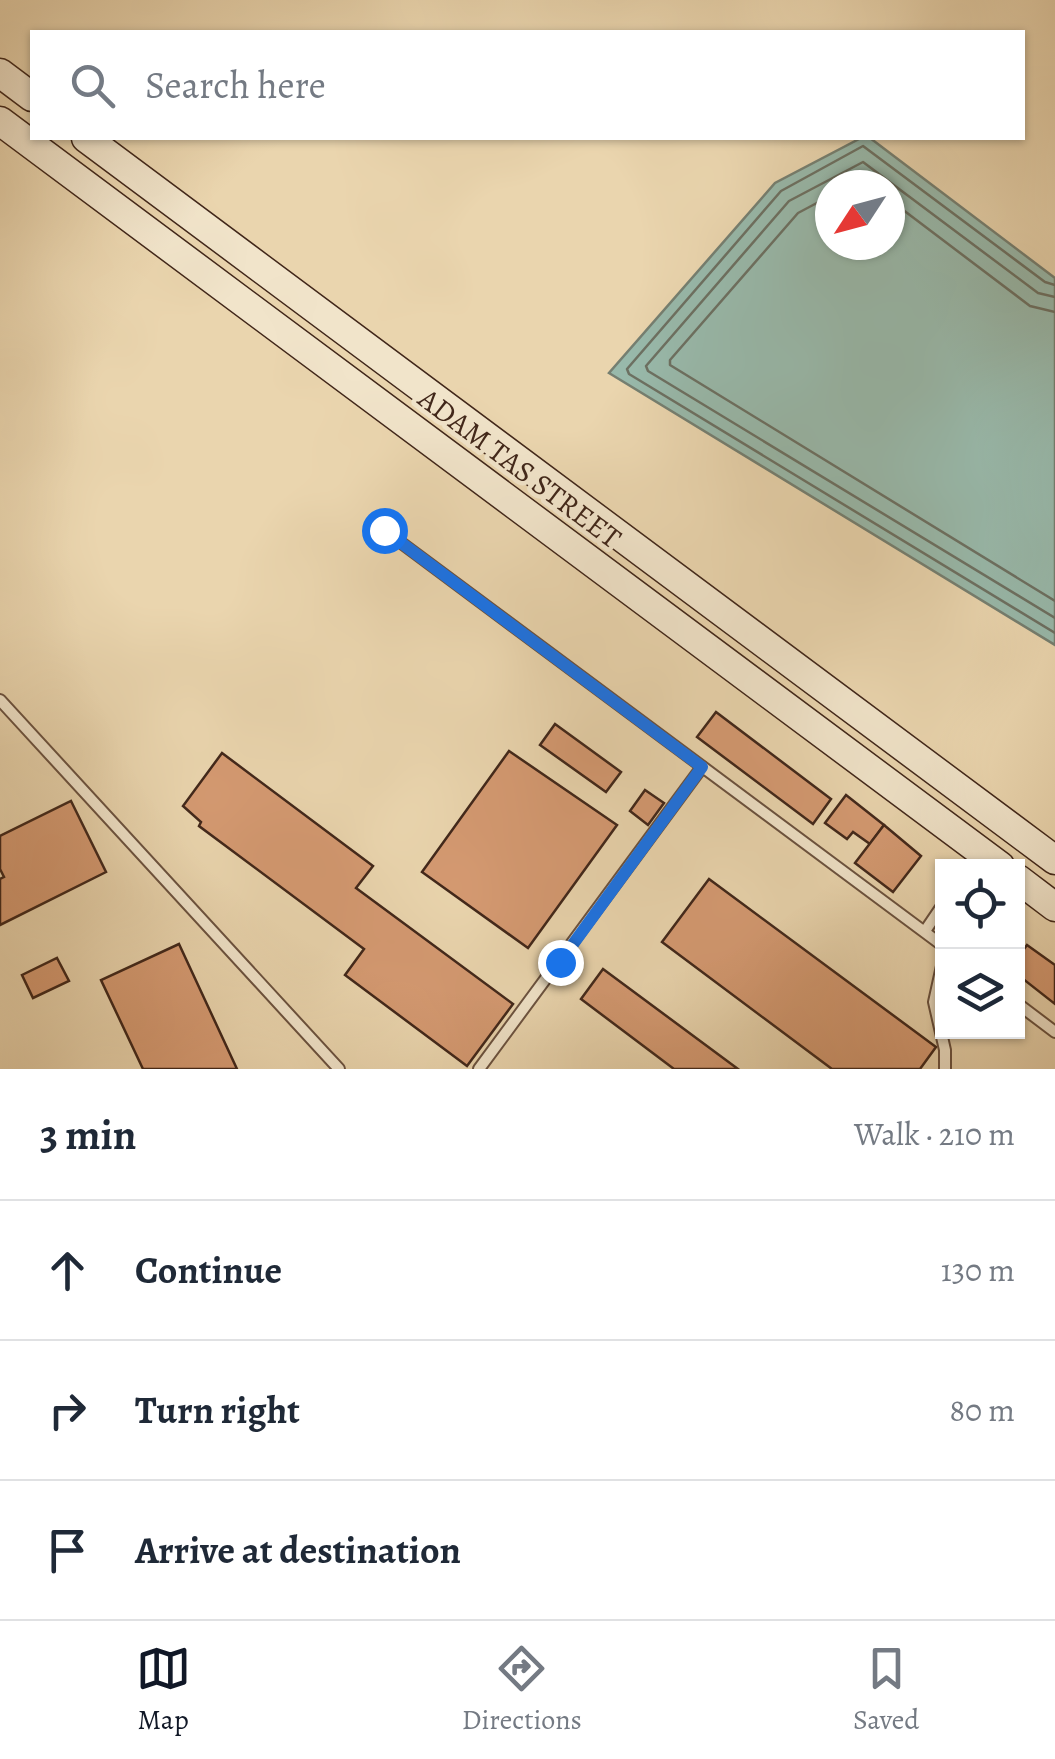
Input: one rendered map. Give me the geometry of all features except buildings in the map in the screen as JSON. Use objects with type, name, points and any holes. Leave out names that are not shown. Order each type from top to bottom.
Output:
[{"type":"main road","points":[[0,73],[30,96]]},
{"type":"main road","name":"ADAM TAS STREET","points":[[0,121],[979,859]]},
{"type":"main road","name":"ADAM TAS STREET","points":[[89,140],[1055,860]]},
{"type":"main road","points":[[1025,884],[1055,907]]},
{"type":"lane","points":[[384,530],[935,940]]},
{"type":"lane","points":[[0,700],[339,1069]]},
{"type":"lane","points":[[479,1069],[702,767]]},
{"type":"lane","points":[[925,931],[935,916]]},
{"type":"lane","points":[[1025,1009],[1055,1032]]},
{"type":"lane","points":[[942,1039],[944,1069]]},
{"type":"water","points":[[857,140],[873,140],[1055,278],[1055,645],[609,373],[775,183]]},
{"type":"route","points":[[384,530],[702,767],[560,962]]}]
